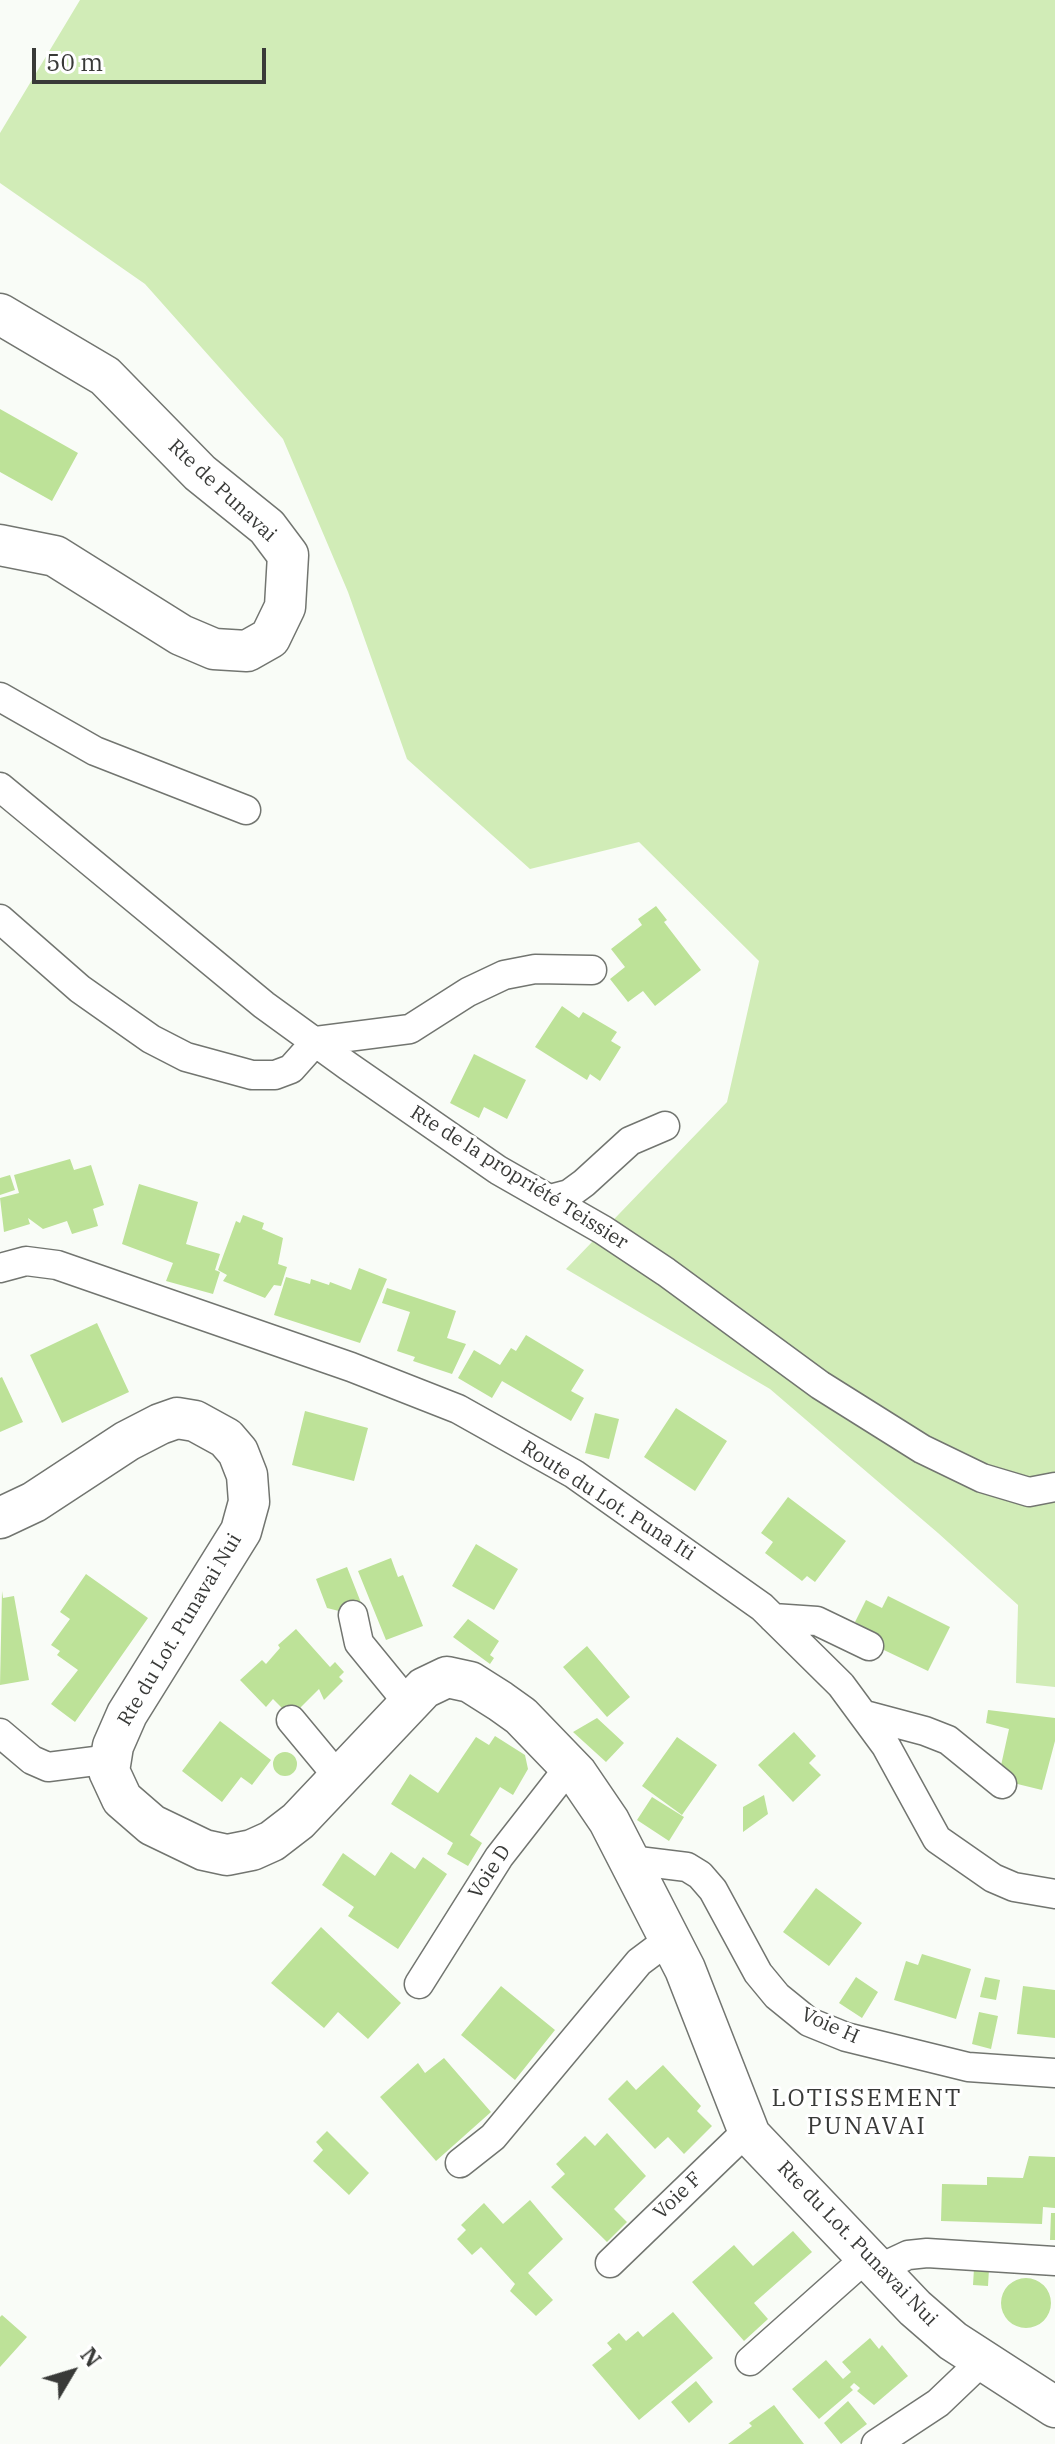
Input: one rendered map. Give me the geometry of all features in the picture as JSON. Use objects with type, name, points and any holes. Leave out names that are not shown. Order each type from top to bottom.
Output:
[{"type":"main road","name":"Rte de Punavai","points":[[0,314],[105,376],[200,473],[267,527],[288,555],[285,607],[270,638],[247,651],[214,649],[181,635],[55,556],[0,545]]},
{"type":"main road","name":"Rte du Lot. Punavai Nui","points":[[0,1518],[46,1495],[127,1441],[177,1418],[210,1427],[238,1452],[247,1475],[249,1502],[241,1531],[127,1714],[109,1771],[114,1784],[134,1812],[175,1838],[227,1855],[272,1841],[340,1779],[424,1688],[447,1677],[470,1682],[521,1716],[570,1766],[609,1821],[671,1938],[748,2130],[915,2308],[982,2361],[1055,2407]]},
{"type":"street","points":[[0,697],[95,751],[246,810]]},
{"type":"street","name":"Rte de la propriété Teissier","points":[[0,787],[264,1005],[487,1162],[666,1272],[820,1385],[883,1425],[982,1478],[1042,1490]]},
{"type":"street","points":[[0,919],[80,989],[151,1039],[186,1057],[252,1075],[275,1075],[291,1069],[316,1041],[386,1035],[410,1029],[504,975],[535,969],[592,970]]},
{"type":"street","points":[[550,1199],[569,1194],[630,1141],[665,1126]]},
{"type":"street","name":"Route du Lot. Puna Iti","points":[[0,1268],[26,1261],[57,1265],[351,1367],[458,1409],[574,1474],[685,1551],[773,1618],[841,1685],[886,1746],[937,1839],[993,1878],[1040,1894],[1055,1894]]},
{"type":"street","points":[[353,1615],[351,1622],[359,1643],[408,1703]]},
{"type":"street","points":[[773,1618],[817,1621],[869,1646]]},
{"type":"street","points":[[865,1715],[948,1740],[1002,1784]]},
{"type":"street","points":[[291,1720],[340,1779]]},
{"type":"street","points":[[0,1733],[32,1760],[48,1767],[111,1759]]},
{"type":"street","name":"Voie D","points":[[419,1984],[499,1857],[570,1766]]},
{"type":"street","name":"Voie H","points":[[630,1860],[687,1867],[700,1875],[713,1890],[758,1973],[777,1996],[809,2022],[846,2037],[968,2067],[1055,2073]]},
{"type":"street","points":[[460,2163],[493,2137],[639,1962],[671,1938]]},
{"type":"street","name":"Voie F","points":[[610,2263],[748,2130]]},
{"type":"street","points":[[750,2361],[873,2262],[927,2253],[1055,2261]]},
{"type":"street","points":[[876,2444],[938,2403],[982,2361]]},
{"type":"green space","points":[[80,0],[1055,0],[1055,1687],[1016,1683],[1018,1605],[770,1389],[566,1269],[727,1102],[759,961],[639,842],[530,869],[407,759],[348,592],[283,439],[145,284],[0,183],[0,133]]},
{"type":"building","points":[[0,409],[78,453],[52,501],[0,472]]},
{"type":"building","points":[[656,906],[667,920],[664,922],[701,970],[655,1006],[643,991],[628,1002],[610,979],[625,967],[611,949],[642,925],[638,919]]},
{"type":"building","points":[[562,1006],[579,1018],[583,1012],[617,1032],[611,1041],[621,1047],[600,1081],[590,1074],[587,1080],[535,1047]]},
{"type":"building","points":[[474,1054],[526,1080],[507,1119],[484,1107],[479,1118],[450,1103]]},
{"type":"building","points":[[70,1159],[74,1170],[91,1165],[104,1205],[93,1209],[98,1226],[72,1234],[67,1221],[43,1229],[28,1218],[30,1224],[4,1232],[0,1198],[19,1193],[14,1175]]},
{"type":"building","points":[[10,1175],[15,1190],[0,1195],[0,1178]]},
{"type":"building","points":[[139,1184],[198,1202],[186,1244],[220,1254],[215,1270],[220,1272],[213,1294],[166,1281],[173,1263],[122,1244]]},
{"type":"building","points":[[243,1215],[264,1223],[262,1229],[283,1238],[278,1264],[287,1267],[281,1286],[274,1285],[265,1298],[223,1281],[227,1275],[218,1270],[236,1221],[240,1223]]},
{"type":"building","points":[[359,1268],[387,1279],[360,1343],[274,1315],[286,1277],[310,1284],[311,1279],[329,1285],[330,1282],[351,1290]]},
{"type":"building","points":[[387,1288],[456,1311],[447,1338],[466,1344],[452,1374],[413,1361],[415,1357],[397,1351],[410,1312],[382,1303]]},
{"type":"building","points":[[97,1323],[129,1392],[62,1423],[30,1355]]},
{"type":"building","points":[[526,1335],[584,1370],[571,1391],[584,1398],[571,1421],[502,1381],[492,1398],[458,1378],[474,1350],[500,1365],[511,1348],[516,1351]]},
{"type":"building","points":[[0,1378],[23,1422],[0,1432]]},
{"type":"building","points":[[676,1408],[727,1441],[695,1491],[644,1457]]},
{"type":"building","points":[[305,1411],[368,1428],[354,1481],[292,1465]]},
{"type":"building","points":[[595,1413],[619,1419],[609,1459],[585,1453]]},
{"type":"building","points":[[788,1497],[846,1541],[815,1582],[807,1576],[802,1581],[765,1553],[773,1542],[761,1533]]},
{"type":"building","points":[[476,1544],[518,1569],[494,1610],[452,1586]]},
{"type":"building","points":[[391,1558],[398,1577],[403,1575],[423,1626],[386,1640],[358,1571]]},
{"type":"building","points":[[347,1567],[367,1618],[327,1608],[316,1579]]},
{"type":"building","points":[[86,1574],[148,1618],[75,1722],[51,1704],[78,1670],[57,1655],[60,1651],[51,1645],[70,1619],[60,1612]]},
{"type":"building","points":[[2,1591],[3,1598],[14,1596],[29,1680],[0,1685]]},
{"type":"building","points":[[888,1596],[950,1627],[928,1671],[865,1641],[871,1631],[855,1622],[866,1600],[882,1608]]},
{"type":"building","points":[[468,1619],[499,1641],[490,1655],[494,1658],[490,1664],[453,1637]]},
{"type":"building","points":[[296,1629],[330,1667],[335,1662],[344,1672],[339,1677],[343,1681],[324,1700],[319,1689],[291,1717],[273,1699],[266,1707],[240,1680],[262,1660],[266,1664],[280,1648],[278,1645]]},
{"type":"building","points":[[587,1646],[630,1697],[607,1717],[563,1667]]},
{"type":"building","points":[[988,1710],[1055,1718],[1055,1741],[1042,1790],[1001,1780],[1000,1770],[1009,1729],[986,1723]]},
{"type":"building","points":[[597,1718],[624,1743],[606,1762],[573,1732]]},
{"type":"building","points":[[220,1721],[271,1760],[252,1785],[241,1777],[222,1802],[182,1771]]},
{"type":"building","points":[[794,1732],[816,1756],[809,1763],[821,1775],[793,1802],[758,1765]]},
{"type":"building","points":[[495,1736],[525,1755],[528,1769],[513,1795],[500,1787],[470,1835],[482,1843],[468,1866],[447,1854],[453,1843],[391,1804],[410,1774],[438,1793],[476,1737],[489,1745]]},
{"type":"building","points":[[677,1737],[717,1765],[682,1815],[642,1786]]},
{"type":"building","points":[[285,1752],[294,1755],[297,1764],[294,1773],[285,1776],[276,1773],[273,1764],[276,1755]]},
{"type":"building","points":[[764,1795],[768,1814],[743,1832],[743,1807]]},
{"type":"building","points":[[652,1797],[684,1817],[669,1841],[637,1820]]},
{"type":"building","points":[[391,1852],[415,1869],[423,1857],[447,1874],[398,1949],[348,1916],[354,1907],[322,1885],[343,1853],[375,1876]]},
{"type":"building","points":[[816,1888],[862,1923],[829,1966],[783,1932]]},
{"type":"building","points":[[321,1927],[401,2003],[368,2039],[338,2012],[324,2028],[271,1983]]},
{"type":"building","points":[[922,1954],[971,1969],[956,2019],[894,2000],[906,1961],[918,1965]]},
{"type":"building","points":[[856,1977],[878,1992],[862,2018],[839,2003]]},
{"type":"building","points":[[985,1977],[1000,1980],[996,2000],[980,1997]]},
{"type":"building","points":[[501,1986],[555,2030],[515,2080],[461,2035]]},
{"type":"building","points":[[1023,1986],[1055,1990],[1055,2038],[1017,2034]]},
{"type":"building","points":[[979,2012],[998,2016],[991,2049],[972,2044]]},
{"type":"building","points":[[444,2058],[491,2112],[436,2161],[380,2097],[418,2063],[425,2073]]},
{"type":"building","points":[[663,2065],[701,2106],[697,2111],[712,2126],[684,2154],[668,2137],[655,2149],[608,2099],[627,2080],[636,2090]]},
{"type":"building","points":[[327,2131],[369,2173],[349,2195],[313,2161],[323,2150],[316,2142]]},
{"type":"building","points":[[607,2133],[646,2176],[614,2209],[627,2222],[607,2242],[551,2187],[565,2174],[556,2164],[585,2136],[595,2146]]},
{"type":"building","points":[[1029,2156],[1055,2157],[1055,2208],[1043,2207],[1042,2224],[941,2221],[942,2184],[987,2185],[987,2177],[1023,2178]]},
{"type":"building","points":[[530,2200],[563,2239],[528,2273],[553,2300],[536,2316],[510,2291],[515,2284],[481,2247],[472,2255],[457,2239],[466,2230],[461,2225],[484,2203],[503,2224]]},
{"type":"building","points":[[1051,2213],[1055,2213],[1055,2240],[1050,2240]]},
{"type":"building","points":[[793,2231],[812,2252],[754,2303],[768,2319],[744,2341],[692,2282],[734,2245],[753,2266]]},
{"type":"building","points":[[974,2268],[989,2269],[988,2286],[973,2285]]},
{"type":"building","points":[[1026,2278],[1044,2285],[1051,2303],[1044,2321],[1026,2328],[1008,2321],[1001,2303],[1008,2285]]},
{"type":"building","points":[[673,2312],[713,2358],[639,2420],[592,2365],[612,2349],[607,2343],[619,2333],[626,2341],[638,2331],[643,2337]]},
{"type":"building","points":[[2,2315],[27,2337],[0,2367],[0,2317]]},
{"type":"building","points":[[870,2338],[879,2349],[882,2345],[908,2376],[874,2405],[857,2391],[860,2388],[854,2383],[850,2387],[853,2390],[819,2419],[792,2389],[826,2360],[843,2379],[851,2372],[842,2362]]},
{"type":"building","points":[[696,2381],[713,2402],[689,2423],[671,2402]]},
{"type":"building","points":[[848,2401],[867,2424],[841,2444],[824,2423]]},
{"type":"building","points":[[774,2405],[804,2444],[728,2444],[752,2426],[749,2423]]},
{"type":"district","name":"LOTISSEMENT PUNAVAI","points":[[867,2113]]}]
